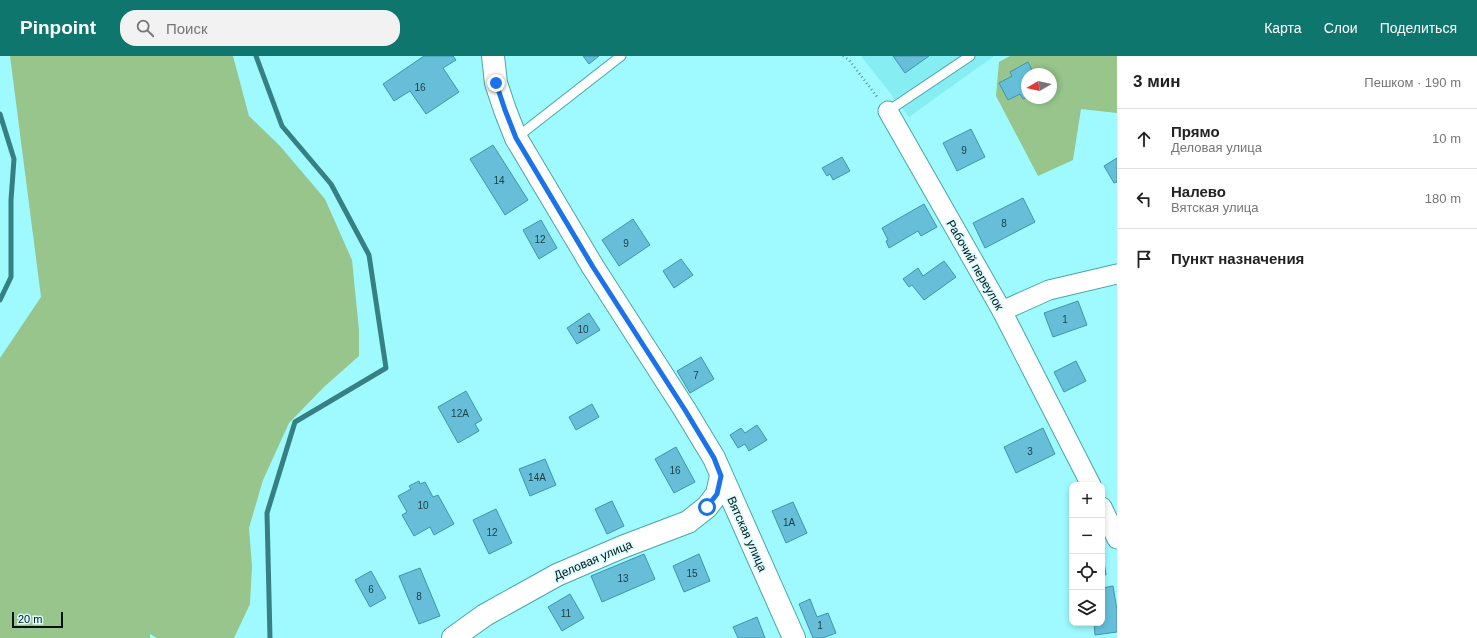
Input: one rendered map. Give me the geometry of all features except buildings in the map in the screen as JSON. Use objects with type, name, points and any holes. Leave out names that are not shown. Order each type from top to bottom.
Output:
[{"type":"street","name":"Вятская улица","points":[[494,56],[496,83],[516,138],[593,267],[689,416],[714,458],[794,638]]},
{"type":"street","name":"Рабочий переулок","points":[[888,111],[1002,311],[1089,482]]},
{"type":"street","points":[[1002,311],[1049,290],[1117,274]]},
{"type":"street","name":"Деловая улица","points":[[452,638],[485,615],[557,575],[622,547],[688,522],[707,507],[717,494],[721,476]]},
{"type":"street","points":[[1105,514],[1116,535]]},
{"type":"lane","points":[[516,138],[620,56]]},
{"type":"lane","points":[[888,111],[970,56]]},
{"type":"path","points":[[843,56],[849,60],[888,111]]},
{"type":"shaded area","points":[[861,56],[994,56],[909,117]]},
{"type":"green space","points":[[10,56],[233,56],[249,116],[280,146],[325,199],[352,260],[359,330],[359,356],[324,387],[289,423],[263,480],[249,528],[252,566],[250,604],[234,638],[157,638],[150,634],[150,638],[0,638],[0,358],[41,297]]},
{"type":"green space","points":[[1010,56],[1117,56],[1117,113],[1081,109],[1073,160],[1038,176],[996,96],[999,62]]},
{"type":"waterway","points":[[256,56],[282,126],[331,184],[369,255],[386,368],[295,422],[267,513],[270,638]]},
{"type":"waterway","points":[[0,114],[14,159],[11,200],[11,277],[0,300]]},
{"type":"route","points":[[496,83],[516,138],[593,267],[714,458],[721,476],[717,494],[707,507]]}]
